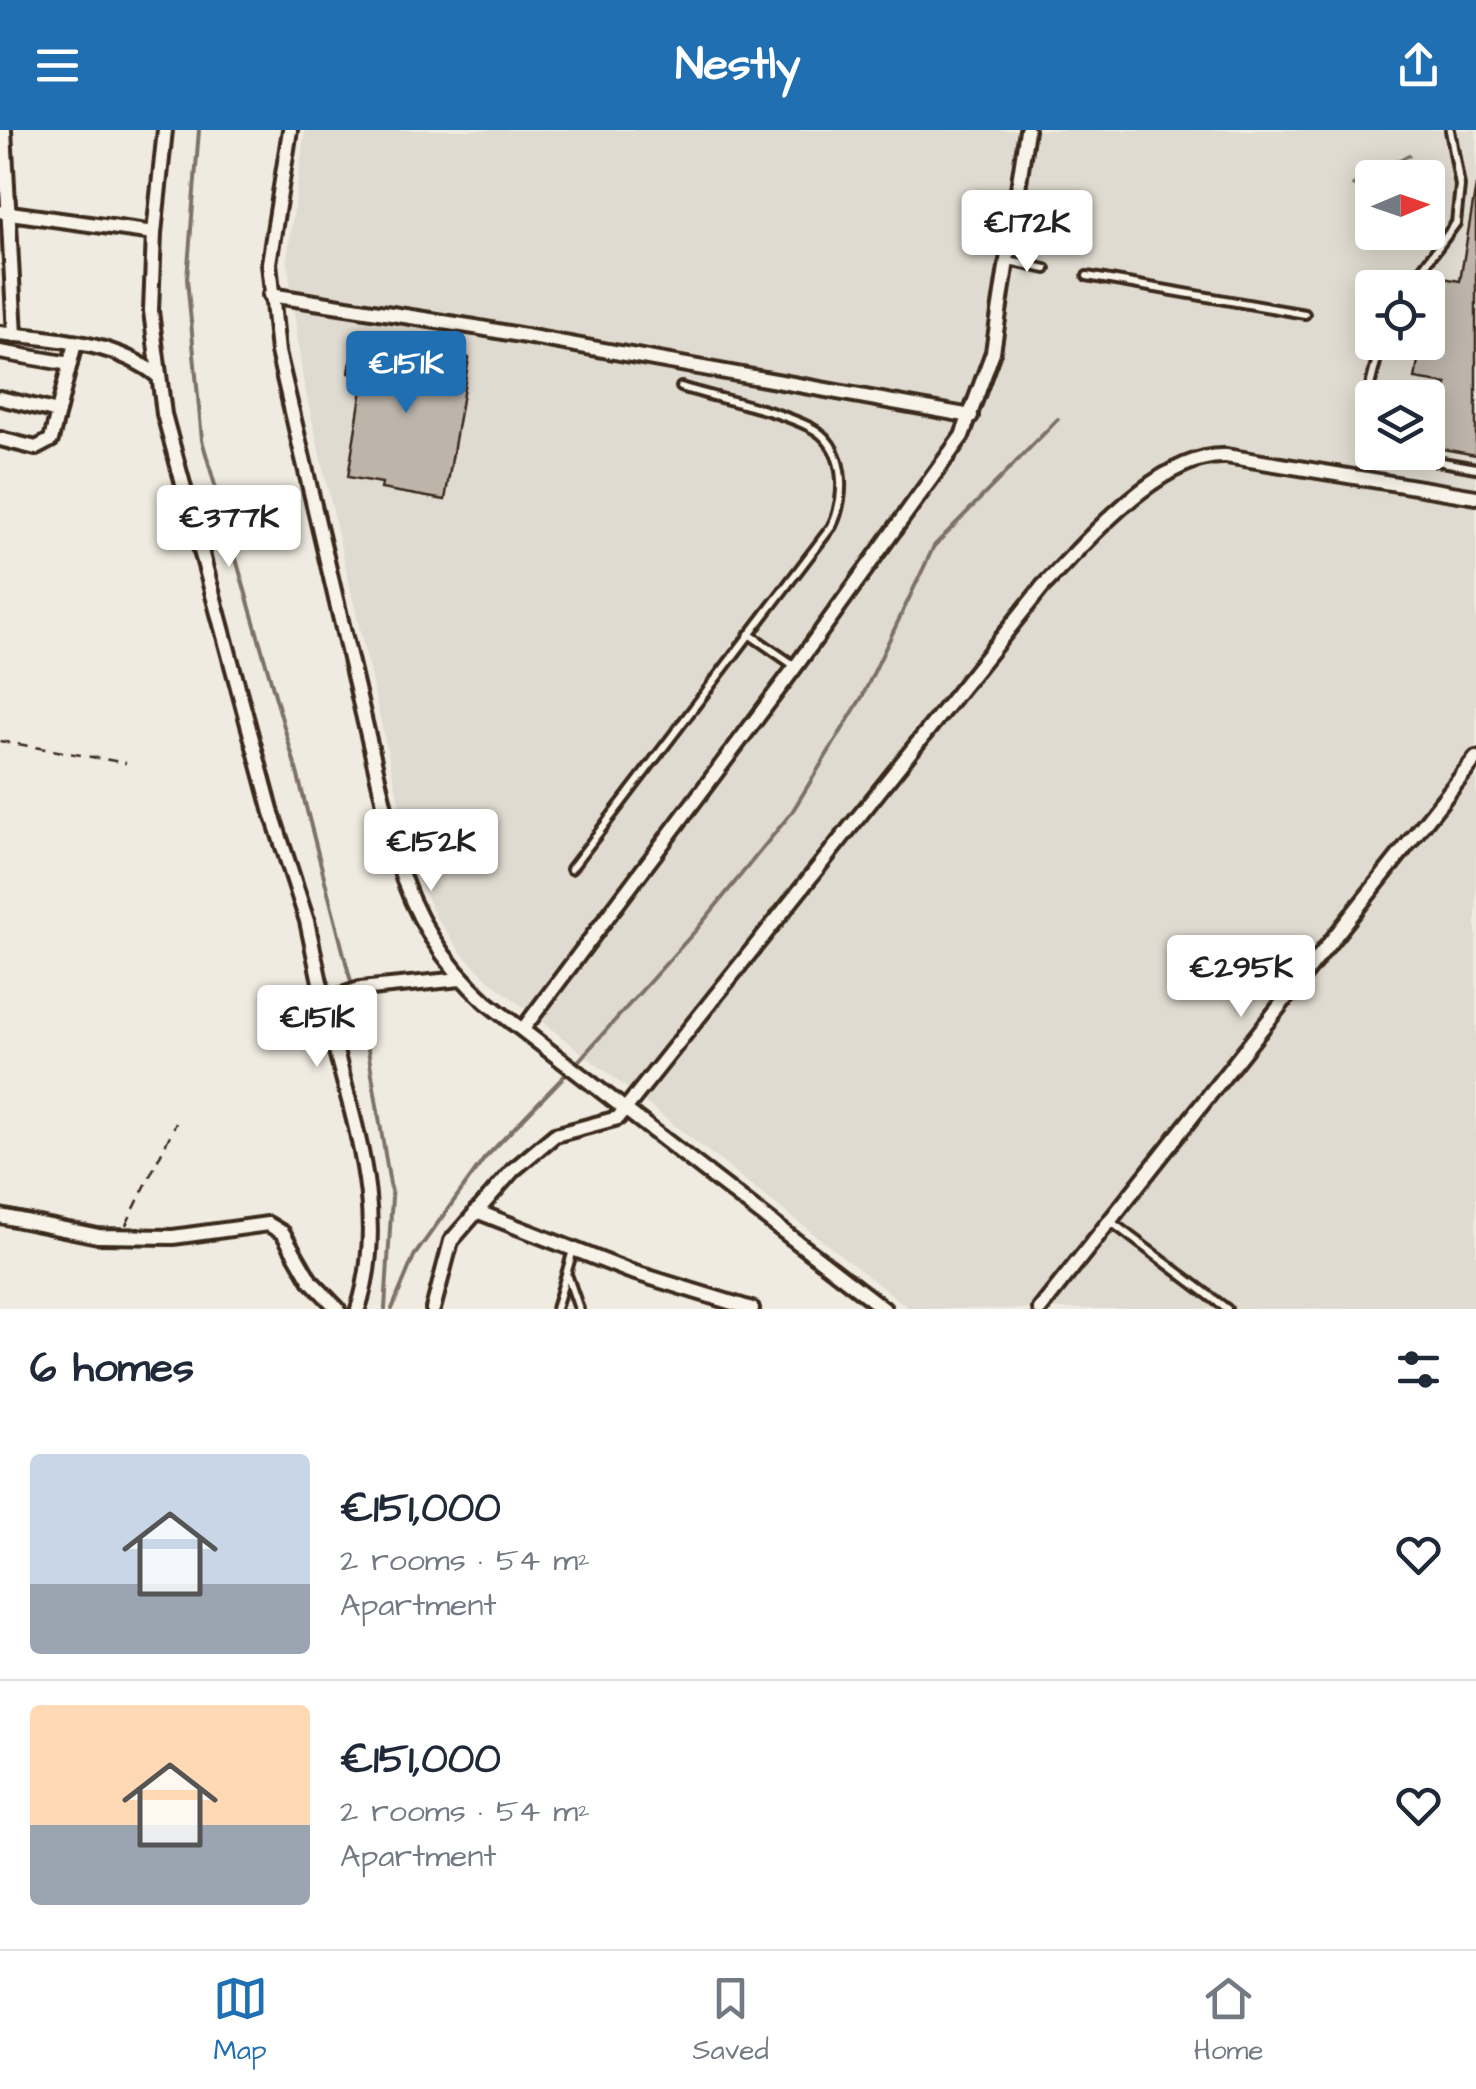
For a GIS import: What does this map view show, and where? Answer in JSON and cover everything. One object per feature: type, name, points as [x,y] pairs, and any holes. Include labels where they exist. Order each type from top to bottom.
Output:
[{"type":"street","points":[[4,130],[4,212],[15,335]]},
{"type":"street","points":[[165,130],[154,232],[151,310],[158,376],[178,471],[272,813],[306,921],[368,1178],[368,1241],[358,1309]]},
{"type":"street","points":[[290,130],[271,241],[270,296],[278,352],[402,876],[422,923],[461,979],[884,1309]]},
{"type":"street","points":[[524,1029],[941,469],[971,416],[990,363],[1027,130]]},
{"type":"street","points":[[4,212],[154,232]]},
{"type":"street","points":[[270,296],[475,327],[971,416]]},
{"type":"street","points":[[0,333],[132,358],[158,376]]},
{"type":"street","points":[[0,439],[44,447],[52,440],[74,344]]},
{"type":"street","points":[[0,352],[70,364]]},
{"type":"street","points":[[0,398],[58,412]]},
{"type":"street","points":[[433,1309],[447,1249],[476,1211],[544,1141],[612,1122],[1043,586],[1094,534],[1163,475],[1192,459],[1226,456],[1476,496]]},
{"type":"street","points":[[1046,1307],[1476,758]]},
{"type":"street","points":[[324,1001],[360,988],[461,979]]},
{"type":"street","points":[[476,1211],[656,1280],[752,1309]]},
{"type":"street","points":[[0,1216],[67,1233],[120,1236],[173,1237],[219,1234],[263,1224],[274,1226],[283,1233],[310,1280],[338,1309]]},
{"type":"lane","points":[[1421,270],[1456,223],[1460,186],[1450,130]]},
{"type":"lane","points":[[1008,260],[1046,270]]},
{"type":"lane","points":[[1086,276],[1306,314]]},
{"type":"lane","points":[[570,869],[832,526],[842,492],[840,470],[832,450],[812,428],[681,387]]},
{"type":"lane","points":[[1445,462],[1476,468]]},
{"type":"lane","points":[[749,634],[796,666]]},
{"type":"lane","points":[[1110,1221],[1226,1309]]},
{"type":"lane","points":[[556,1309],[573,1248]]},
{"type":"lane","points":[[567,1276],[579,1309]]},
{"type":"path","points":[[0,741],[126,763]]},
{"type":"path","points":[[120,1236],[176,1123]]},
{"type":"shaded area","points":[[305,130],[1476,130],[1476,1309],[910,1309],[491,982],[462,954],[435,916],[415,872],[303,380],[287,259]]},
{"type":"building","points":[[1476,185],[1476,455],[1445,449],[1445,380],[1415,379],[1418,360],[1445,360],[1445,278],[1460,281]]},
{"type":"building","points":[[355,335],[469,358],[445,500],[381,489],[382,483],[348,477],[364,376],[349,373]]},
{"type":"waterway","points":[[199,130],[187,279],[202,440],[297,772],[367,1044],[392,1197],[385,1309]]},
{"type":"waterway","points":[[1353,185],[1409,155]]},
{"type":"waterway","points":[[392,1309],[414,1256],[484,1159],[697,929],[792,812],[862,697],[934,546],[1058,419]]}]
